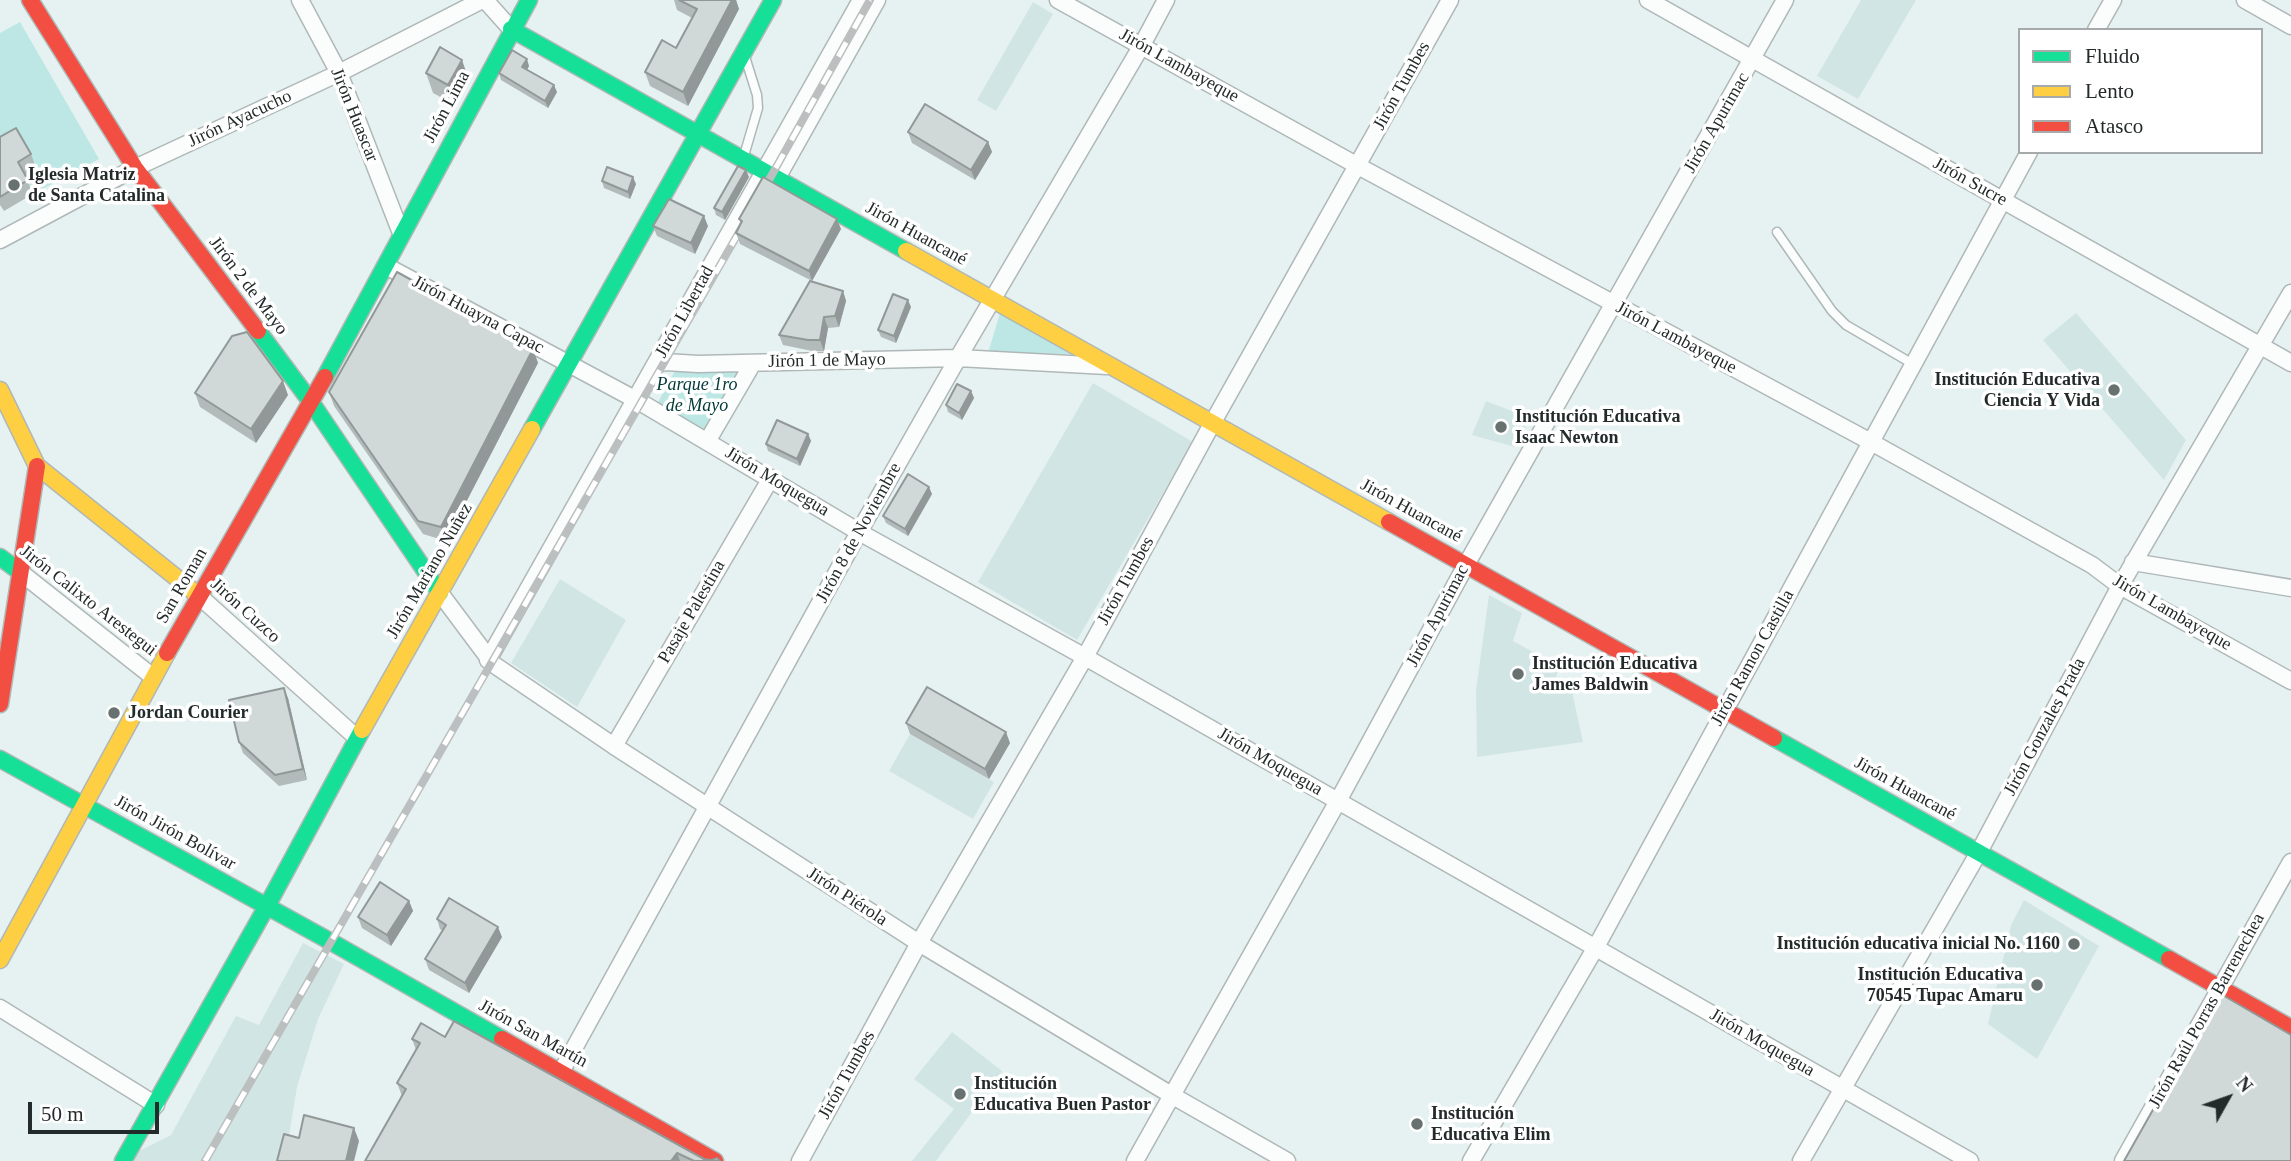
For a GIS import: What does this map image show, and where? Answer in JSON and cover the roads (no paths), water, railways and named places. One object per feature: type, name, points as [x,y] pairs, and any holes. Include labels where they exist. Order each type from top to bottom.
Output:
[{"type":"street","name":"Jirón 2 de Mayo","points":[[30,0],[135,168],[311,402],[440,593]]},
{"type":"street","name":"Jirón Huascar","points":[[300,0],[339,73],[401,233]]},
{"type":"street","name":"Jirón Ayacucho","points":[[0,240],[135,168],[339,73],[484,0]]},
{"type":"street","points":[[484,0],[511,29]]},
{"type":"street","name":"Jirón Lima","points":[[401,233],[529,0]]},
{"type":"street","name":"Jirón Mariano Nuñez","points":[[123,1161],[267,906],[357,738],[773,0]]},
{"type":"street","name":"Jirón Libertad","points":[[488,660],[634,399],[771,174],[861,0]]},
{"type":"street","points":[[771,174],[877,0]]},
{"type":"street","name":"Jirón Lambayeque","points":[[1058,0],[1358,166],[1871,442],[2092,565],[2120,586],[2291,681]]},
{"type":"street","name":"Jirón 8 de Noviembre","points":[[561,1072],[859,532],[1166,0]]},
{"type":"street","name":"Jirón Tumbes","points":[[800,1161],[919,943],[1085,657],[1213,422],[1450,0]]},
{"type":"street","name":"Jirón Sucre","points":[[1648,0],[2291,363]]},
{"type":"street","name":"Jirón Apurimac","points":[[1135,1161],[1338,801],[1466,565],[1785,0]]},
{"type":"street","points":[[2097,28],[2113,0]]},
{"type":"street","points":[[2245,0],[2291,26]]},
{"type":"street","name":"Jirón Huancané","points":[[511,29],[2291,1028]]},
{"type":"street","name":"Jirón Ramon Castilla","points":[[1471,1161],[1596,947],[2028,154]]},
{"type":"street","name":"San Roman","points":[[0,960],[198,595],[311,402],[386,266],[401,233]]},
{"type":"street","name":"Jirón Huayna Capac","points":[[386,266],[569,363]]},
{"type":"street","name":"Jirón Gonzales Prada","points":[[1801,1161],[1979,852],[2133,562],[2291,293]]},
{"type":"street","name":"Jirón 1 de Mayo","points":[[655,365],[665,362],[753,363],[958,358],[1113,366]]},
{"type":"street","name":"Jirón Moquegua","points":[[569,363],[708,440],[859,532],[1085,657],[1970,1161]]},
{"type":"street","points":[[708,440],[753,363]]},
{"type":"street","points":[[0,390],[37,466],[0,705]]},
{"type":"street","name":"Jirón Cuzco","points":[[37,466],[198,595],[357,738]]},
{"type":"street","name":"Pasaje Palestina","points":[[614,746],[771,478]]},
{"type":"street","name":"Jirón Calixto Arestegui","points":[[0,557],[153,677]]},
{"type":"street","points":[[2133,562],[2291,588]]},
{"type":"street","name":"Jirón Piérola","points":[[440,593],[488,660],[614,746],[919,943],[1173,1096],[1287,1161]]},
{"type":"street","name":"Jirón Jirón Bolívar","points":[[0,759],[331,941]]},
{"type":"street","name":"Jirón Raúl Porras Barrenechea","points":[[2123,1161],[2291,862]]},
{"type":"street","name":"Jirón San Martín","points":[[331,941],[715,1161]]},
{"type":"street","points":[[0,1007],[156,1105]]},
{"type":"lane","points":[[743,159],[758,108],[757,95],[744,52]]},
{"type":"lane","points":[[1777,232],[1832,311],[1846,325],[1913,364]]},
{"type":"railway","points":[[760,196],[870,0]]},
{"type":"railway","points":[[205,1161],[746,220]]},
{"type":"place","name":"Iglesia Matriz de Santa Catalina","points":[[14,185]]},
{"type":"place","name":"Institución Educativa Ciencia Y Vida","points":[[2114,390]]},
{"type":"place","name":"Institución Educativa Isaac Newton","points":[[1501,427]]},
{"type":"place","name":"Institución Educativa James Baldwin","points":[[1518,674]]},
{"type":"place","name":"Jordan Courier","points":[[114,713]]},
{"type":"place","name":"Institución educativa inicial No. 1160","points":[[2074,944]]},
{"type":"place","name":"Institución Educativa 70545 Tupac Amaru","points":[[2037,985]]},
{"type":"place","name":"Institución Educativa Buen Pastor","points":[[960,1094]]},
{"type":"place","name":"Institución Educativa Elim","points":[[1417,1124]]},
{"type":"park label","name":"Parque 1ro de Mayo","points":[[697,395]]}]
